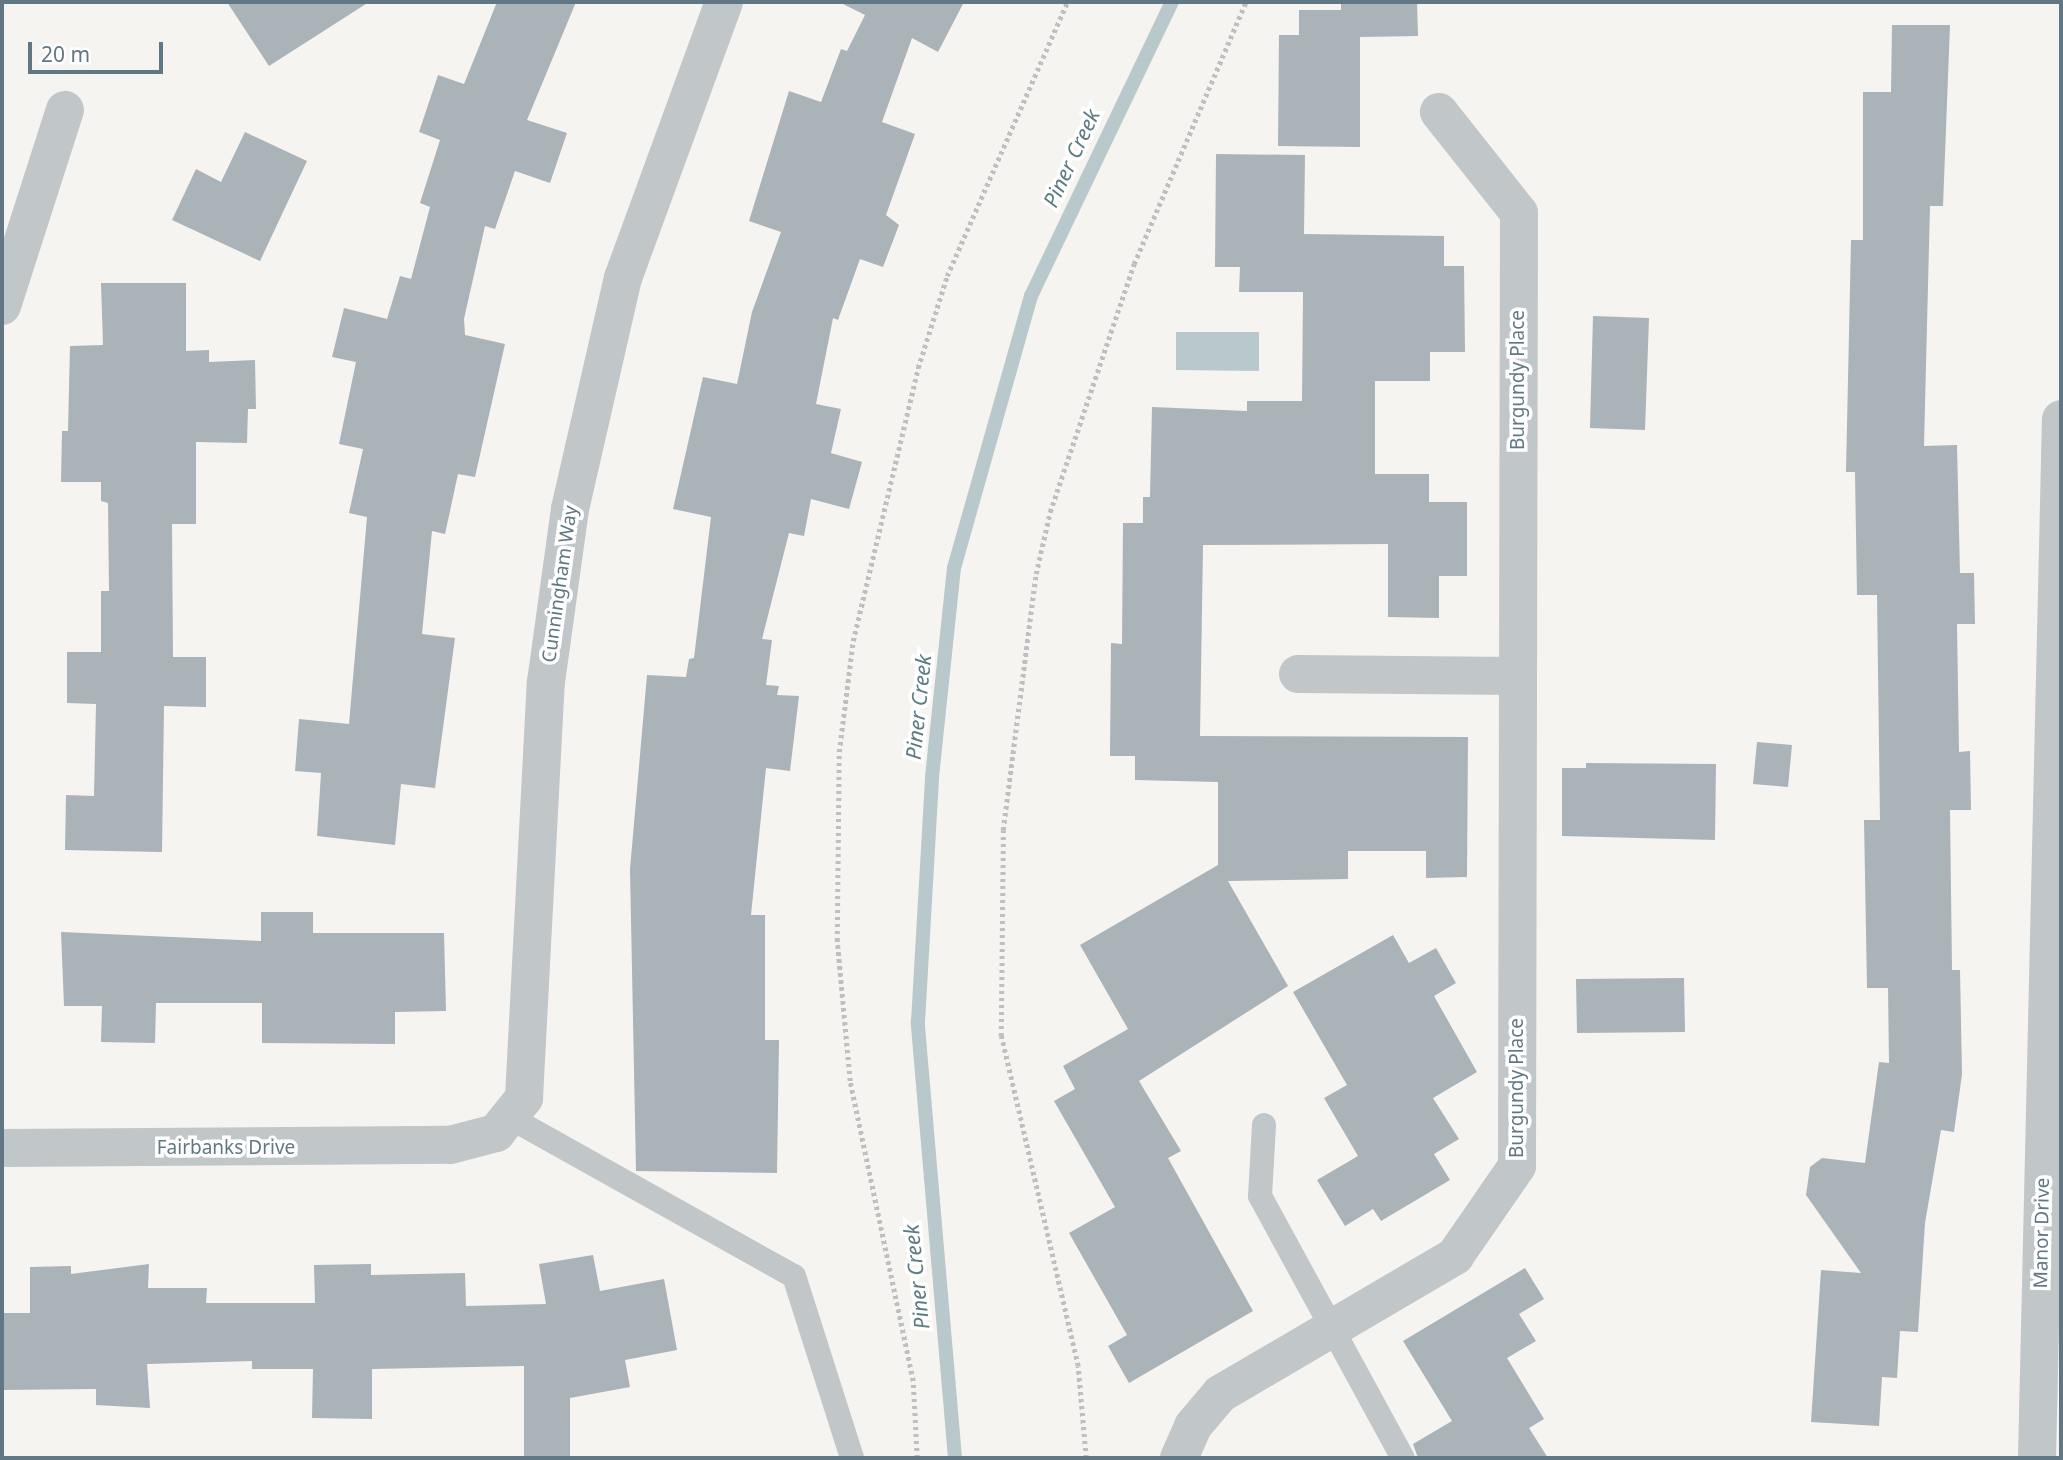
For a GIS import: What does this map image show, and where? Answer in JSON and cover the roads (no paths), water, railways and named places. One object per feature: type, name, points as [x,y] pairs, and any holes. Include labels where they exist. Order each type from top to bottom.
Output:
[{"type":"street","name":"Cunningham Way","points":[[450,1144],[496,1133],[524,1098],[530,1044],[546,682],[570,509],[623,278],[724,2]]},
{"type":"street","points":[[2,306],[65,110]]},
{"type":"street","name":"Burgundy Place","points":[[1179,1458],[1193,1426],[1220,1394],[1455,1256],[1517,1166],[1519,213],[1439,112]]},
{"type":"street","name":"Manor Drive","points":[[2037,1458],[2061,419]]},
{"type":"street","points":[[1298,674],[1517,676]]},
{"type":"street","name":"Fairbanks Drive","points":[[2,1148],[450,1144]]},
{"type":"lane","points":[[509,1117],[794,1276],[852,1458]]},
{"type":"lane","points":[[1264,1125],[1260,1196],[1402,1458]]},
{"type":"waterway","name":"Piner Creek","points":[[955,1458],[918,1022],[932,777],[954,568],[1031,296],[1172,2]]}]
